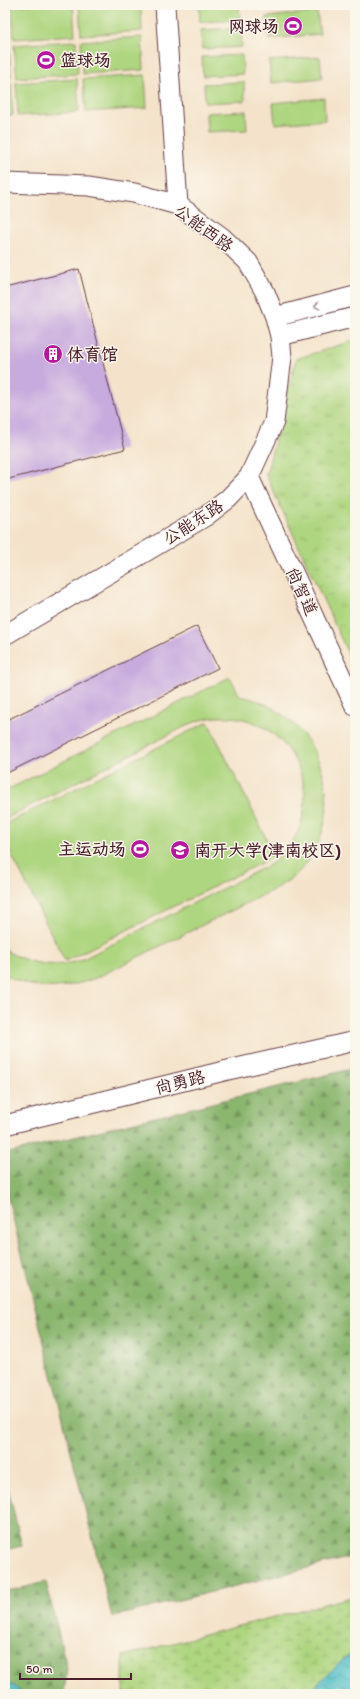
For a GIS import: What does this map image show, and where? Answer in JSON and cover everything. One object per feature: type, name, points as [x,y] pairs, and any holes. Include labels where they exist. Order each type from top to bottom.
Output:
[{"type":"street","points":[[165,5],[178,205]]},
{"type":"street","name":"公能西路","points":[[5,183],[89,186],[134,193],[178,205],[223,238],[248,262],[265,292],[275,316],[280,336]]},
{"type":"street","points":[[275,316],[355,296]]},
{"type":"street","points":[[280,336],[355,317]]},
{"type":"street","name":"公能东路","points":[[5,635],[206,516],[228,499],[249,477],[274,422],[282,357],[280,336]]},
{"type":"street","name":"尚智道","points":[[249,477],[355,706]]},
{"type":"street","name":"尚勇路","points":[[5,1125],[228,1070],[355,1041]]},
{"type":"green space","name":"篮球场","points":[[73,5],[75,35],[14,39],[12,6]]},
{"type":"green space","name":"篮球场","points":[[79,5],[141,5],[142,31],[81,35]]},
{"type":"green space","points":[[199,5],[239,5],[240,20],[200,22]]},
{"type":"green space","name":"网球场","points":[[317,12],[320,34],[269,39],[267,17]]},
{"type":"green space","points":[[241,28],[242,47],[202,49],[201,30]]},
{"type":"green space","name":"篮球场","points":[[142,37],[144,70],[83,74],[81,41]]},
{"type":"green space","name":"篮球场","points":[[76,41],[78,74],[17,78],[14,45]]},
{"type":"green space","name":"篮球场","points":[[5,45],[9,45],[11,77],[5,77]]},
{"type":"green space","points":[[242,55],[243,74],[203,76],[202,57]]},
{"type":"green space","name":"网球场","points":[[320,57],[322,78],[271,83],[269,61]]},
{"type":"green space","name":"篮球场","points":[[145,75],[147,108],[86,112],[83,79]]},
{"type":"green space","name":"篮球场","points":[[77,79],[79,112],[18,116],[16,83]]},
{"type":"green space","points":[[244,82],[245,101],[205,103],[204,84]]},
{"type":"green space","name":"篮球场","points":[[11,83],[13,115],[5,116],[5,84]]},
{"type":"green space","points":[[324,98],[325,120],[275,124],[273,103]]},
{"type":"green space","points":[[246,111],[247,130],[207,132],[206,113]]},
{"type":"green space","points":[[355,340],[355,669],[266,475],[296,359]]},
{"type":"green space","name":"主运动场","points":[[230,677],[240,696],[266,704],[292,722],[306,738],[317,756],[324,776],[327,797],[325,818],[320,838],[310,858],[293,877],[273,890],[96,978],[61,987],[39,987],[17,981],[5,975],[5,950],[23,959],[42,964],[71,963],[81,960],[271,864],[293,840],[304,813],[304,785],[294,759],[277,737],[253,722],[224,717],[192,723],[5,820],[5,791]]},
{"type":"green space","name":"主运动场","points":[[208,722],[275,856],[65,961],[5,842],[5,824]]},
{"type":"green space","points":[[355,1068],[355,1556],[112,1617],[5,1186],[5,1154]]},
{"type":"green space","points":[[5,1476],[22,1546],[5,1550]]},
{"type":"green space","points":[[46,1582],[67,1668],[64,1694],[5,1694],[5,1592]]},
{"type":"green space","points":[[355,1596],[355,1694],[123,1694],[123,1656]]},
{"type":"water","points":[[355,1649],[355,1694],[306,1694]]},
{"type":"water","points":[[5,1683],[15,1686],[23,1694],[5,1694]]},
{"type":"building","name":"体育馆","points":[[79,269],[125,449],[5,480],[5,288]]},
{"type":"building","points":[[197,626],[218,668],[5,774],[5,721]]},
{"type":"place","name":"网球场","points":[[293,26]]},
{"type":"place","name":"篮球场","points":[[46,60]]},
{"type":"place","name":"体育馆","points":[[53,354]]},
{"type":"place","name":"主运动场","points":[[140,849]]},
{"type":"place","name":"南开大学(津南校区)","points":[[180,850]]}]
